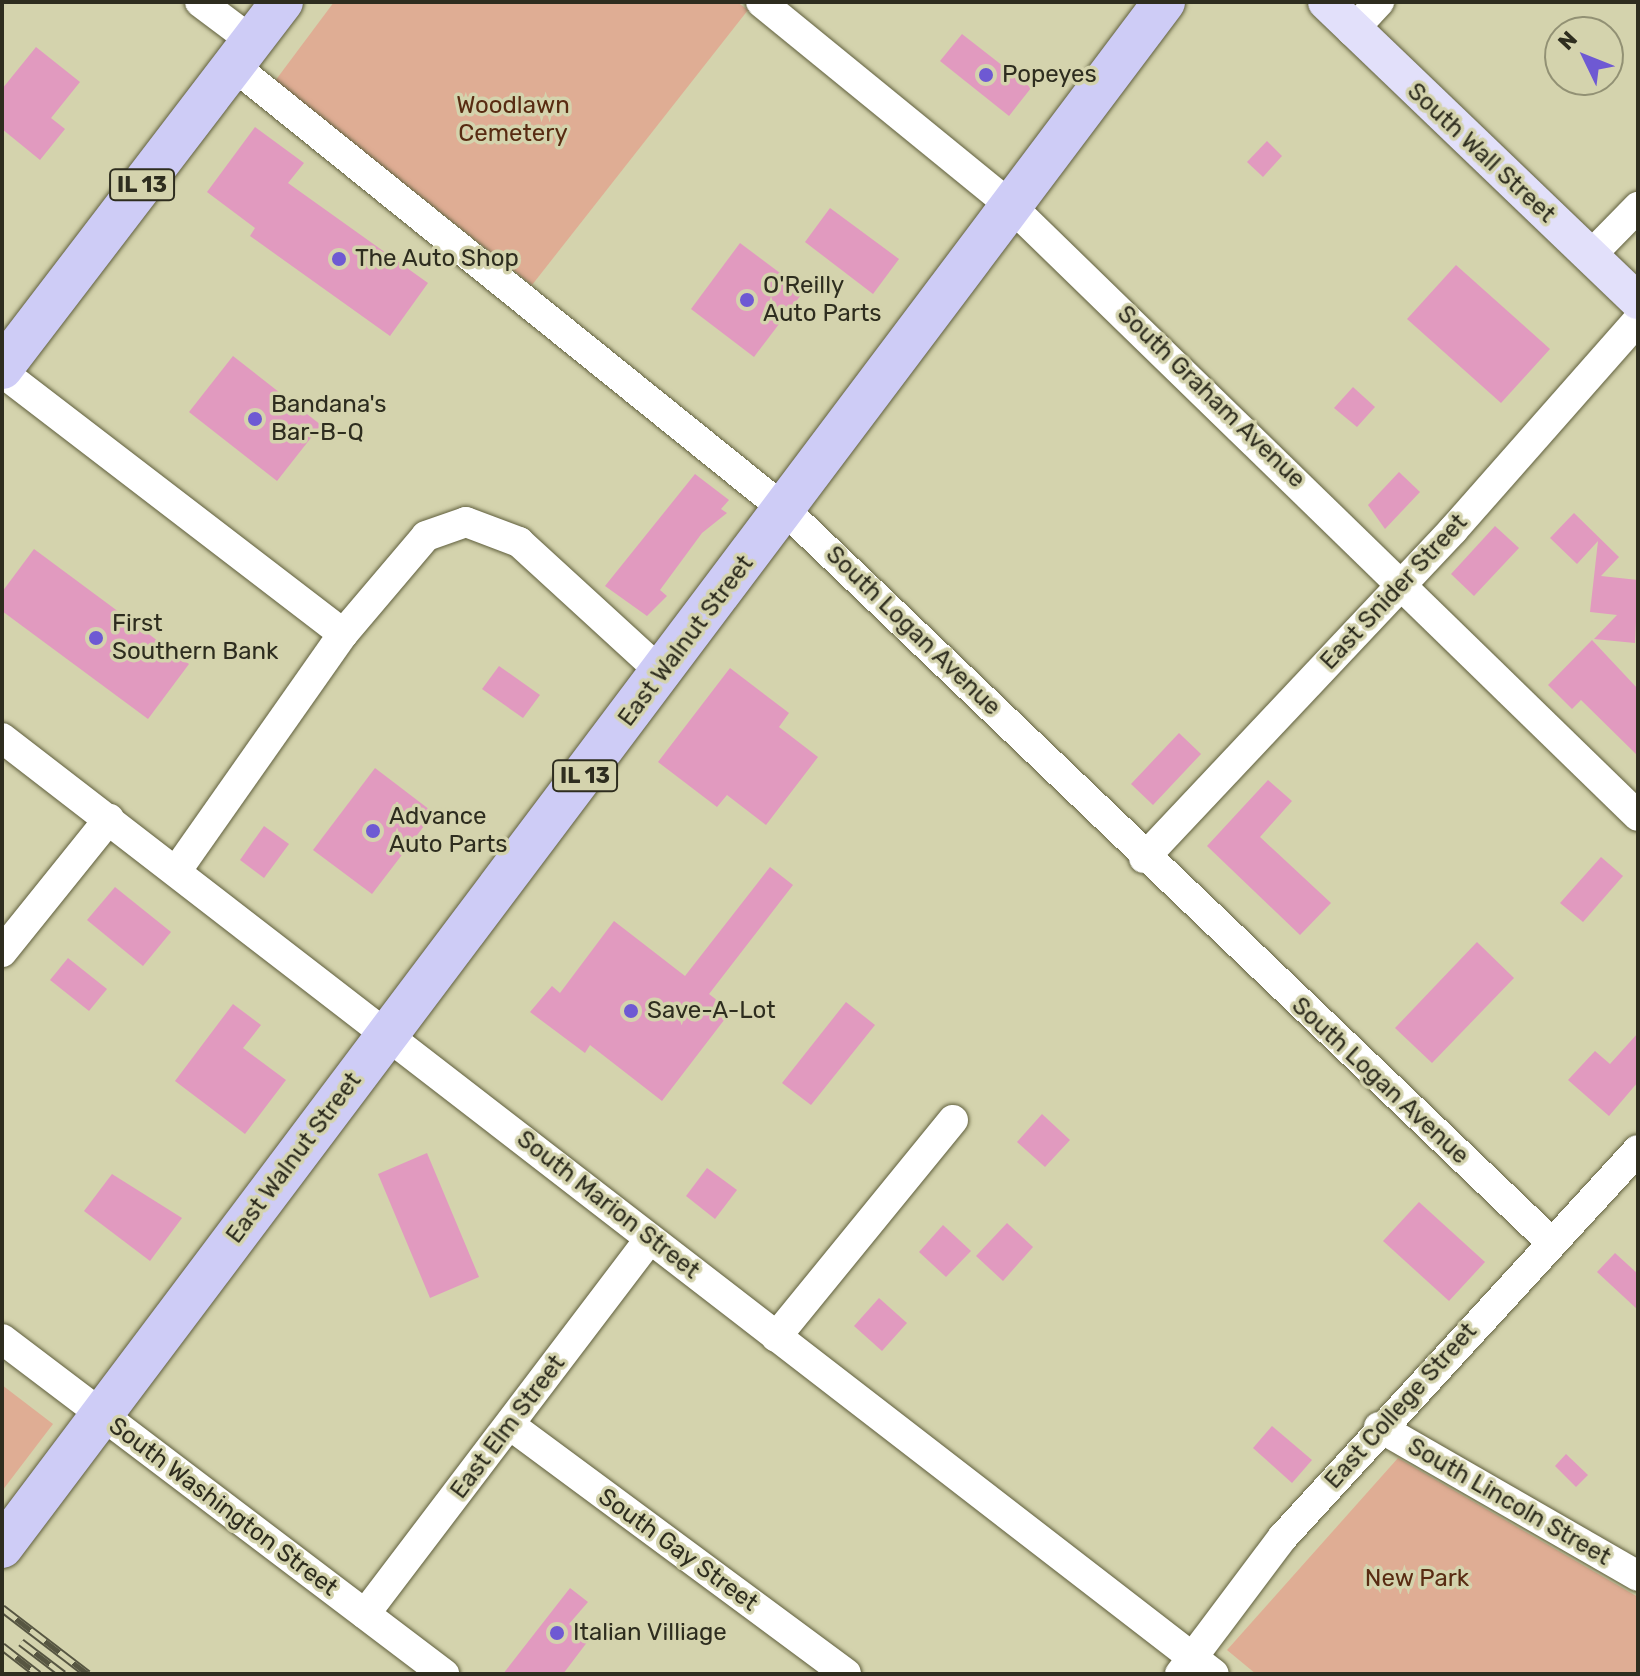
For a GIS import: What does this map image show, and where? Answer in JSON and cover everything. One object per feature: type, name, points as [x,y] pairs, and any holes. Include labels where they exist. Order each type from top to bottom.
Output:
[{"type":"highway","name":"IL 13","points":[[2,370],[282,2]]},
{"type":"highway","name":"East Walnut Street","points":[[2,1547],[785,510],[1164,2]]},
{"type":"main road","name":"South Wall Street","points":[[1326,2],[1352,31],[1638,301]]},
{"type":"street","name":"South Logan Avenue","points":[[200,2],[243,53],[785,510],[1144,858],[1552,1243]]},
{"type":"street","name":"South Graham Avenue","points":[[761,2],[1012,207],[1638,816]]},
{"type":"street","points":[[1352,31],[1379,2]]},
{"type":"street","points":[[1590,256],[1638,207]]},
{"type":"street","name":"East Snider Street","points":[[1144,858],[1402,584],[1638,320]]},
{"type":"street","points":[[2,370],[343,634]]},
{"type":"street","points":[[177,870],[343,634],[426,536],[466,522],[519,542],[662,673]]},
{"type":"street","name":"South Marion Street","points":[[2,738],[390,1033],[1196,1668]]},
{"type":"street","points":[[2,952],[109,819]]},
{"type":"street","points":[[776,1337],[953,1120]]},
{"type":"street","name":"East College Street","points":[[1196,1668],[1283,1537],[1379,1427],[1638,1150]]},
{"type":"street","name":"East Elm Street","points":[[365,1614],[650,1239]]},
{"type":"street","name":"South Washington Street","points":[[2,1339],[444,1674]]},
{"type":"street","name":"South Gay Street","points":[[510,1425],[846,1674]]},
{"type":"street","name":"South Lincoln Street","points":[[1379,1427],[1638,1576]]},
{"type":"green space","name":"Woodlawn Cemetery","points":[[334,2],[737,2],[748,10],[532,285],[275,81]]},
{"type":"green space","points":[[2,1385],[53,1424],[2,1491]]},
{"type":"green space","name":"New Park","points":[[1398,1458],[1638,1597],[1638,1674],[1256,1674],[1227,1650]]},
{"type":"building","name":"Popeyes","points":[[962,34],[1031,88],[1009,116],[940,61]]},
{"type":"building","points":[[36,47],[80,82],[51,118],[65,129],[40,160],[2,129],[2,89]]},
{"type":"building","name":"The Auto Shop","points":[[255,127],[304,163],[288,183],[428,283],[390,336],[250,236],[255,228],[207,192]]},
{"type":"building","points":[[1267,141],[1282,156],[1263,177],[1247,162]]},
{"type":"building","points":[[830,208],[899,259],[873,294],[805,242]]},
{"type":"building","name":"O'Reilly Auto Parts","points":[[740,243],[804,291],[754,357],[691,309]]},
{"type":"building","points":[[1456,265],[1550,349],[1501,403],[1407,319]]},
{"type":"building","name":"Bandana's Bar-B-Q","points":[[233,356],[321,425],[277,481],[189,412]]},
{"type":"building","points":[[1353,387],[1375,407],[1357,427],[1334,408]]},
{"type":"building","points":[[1399,472],[1420,492],[1385,529],[1368,505]]},
{"type":"building","points":[[695,474],[729,500],[721,509],[727,513],[702,533],[660,590],[667,596],[647,616],[605,586]]},
{"type":"building","points":[[1574,513],[1619,557],[1601,576],[1638,580],[1635,643],[1594,639],[1617,615],[1590,612],[1598,541],[1577,564],[1550,538]]},
{"type":"building","points":[[1495,526],[1519,548],[1474,596],[1451,574]]},
{"type":"building","name":"First Southern Bank","points":[[34,549],[189,664],[148,719],[2,611],[2,592]]},
{"type":"building","points":[[1592,640],[1638,689],[1638,756],[1581,700],[1572,709],[1548,685]]},
{"type":"building","points":[[499,666],[540,695],[523,718],[482,689]]},
{"type":"building","points":[[730,668],[789,713],[779,727],[818,757],[766,825],[727,795],[717,807],[658,762]]},
{"type":"building","points":[[1179,733],[1201,754],[1153,805],[1131,784]]},
{"type":"building","name":"Advance Auto Parts","points":[[375,768],[434,813],[372,894],[313,850]]},
{"type":"building","points":[[1268,780],[1292,801],[1260,837],[1331,903],[1300,935],[1207,846]]},
{"type":"building","points":[[264,826],[289,844],[264,878],[240,860]]},
{"type":"building","points":[[1601,857],[1623,876],[1583,922],[1560,903]]},
{"type":"building","name":"Save-A-Lot","points":[[770,867],[793,885],[709,994],[731,1011],[662,1101],[590,1045],[585,1053],[530,1012],[552,986],[560,993],[614,921],[685,976]]},
{"type":"building","points":[[115,887],[171,932],[143,966],[87,920]]},
{"type":"building","points":[[1477,942],[1514,978],[1432,1063],[1395,1028]]},
{"type":"building","points":[[68,958],[107,989],[89,1011],[50,980]]},
{"type":"building","points":[[846,1002],[875,1025],[811,1105],[782,1083]]},
{"type":"building","points":[[233,1004],[261,1025],[243,1048],[286,1080],[245,1134],[175,1081]]},
{"type":"building","points":[[1638,1033],[1638,1082],[1609,1116],[1568,1080],[1595,1051],[1610,1064]]},
{"type":"building","points":[[1042,1114],[1070,1140],[1045,1167],[1017,1142]]},
{"type":"building","points":[[427,1153],[479,1277],[430,1298],[378,1174]]},
{"type":"building","points":[[707,1168],[737,1190],[715,1219],[686,1196]]},
{"type":"building","points":[[112,1174],[182,1218],[150,1261],[84,1211]]},
{"type":"building","points":[[1419,1202],[1485,1262],[1449,1301],[1383,1241]]},
{"type":"building","points":[[1007,1223],[1033,1247],[1003,1281],[976,1256]]},
{"type":"building","points":[[943,1225],[971,1251],[946,1277],[919,1252]]},
{"type":"building","points":[[1615,1253],[1638,1274],[1638,1310],[1597,1272]]},
{"type":"building","points":[[879,1298],[907,1323],[882,1351],[854,1326]]},
{"type":"building","points":[[1272,1426],[1312,1460],[1292,1483],[1253,1448]]},
{"type":"building","points":[[1566,1454],[1588,1475],[1576,1487],[1555,1466]]},
{"type":"building","name":"Italian Villiage","points":[[570,1588],[588,1602],[569,1624],[588,1641],[563,1674],[503,1674]]},
{"type":"railway","points":[[2,1608],[88,1674]]},
{"type":"railway","points":[[21,1642],[63,1674]]},
{"type":"railway","points":[[2,1646],[38,1674]]},
{"type":"place","name":"Popeyes","points":[[986,75]]},
{"type":"place","name":"The Auto Shop","points":[[339,259]]},
{"type":"place","name":"O'Reilly Auto Parts","points":[[747,300]]},
{"type":"place","name":"Bandana's Bar-B-Q","points":[[255,419]]},
{"type":"place","name":"First Southern Bank","points":[[96,638]]},
{"type":"place","name":"Advance Auto Parts","points":[[373,831]]},
{"type":"place","name":"Save-A-Lot","points":[[631,1011]]},
{"type":"place","name":"Italian Villiage","points":[[557,1633]]}]
